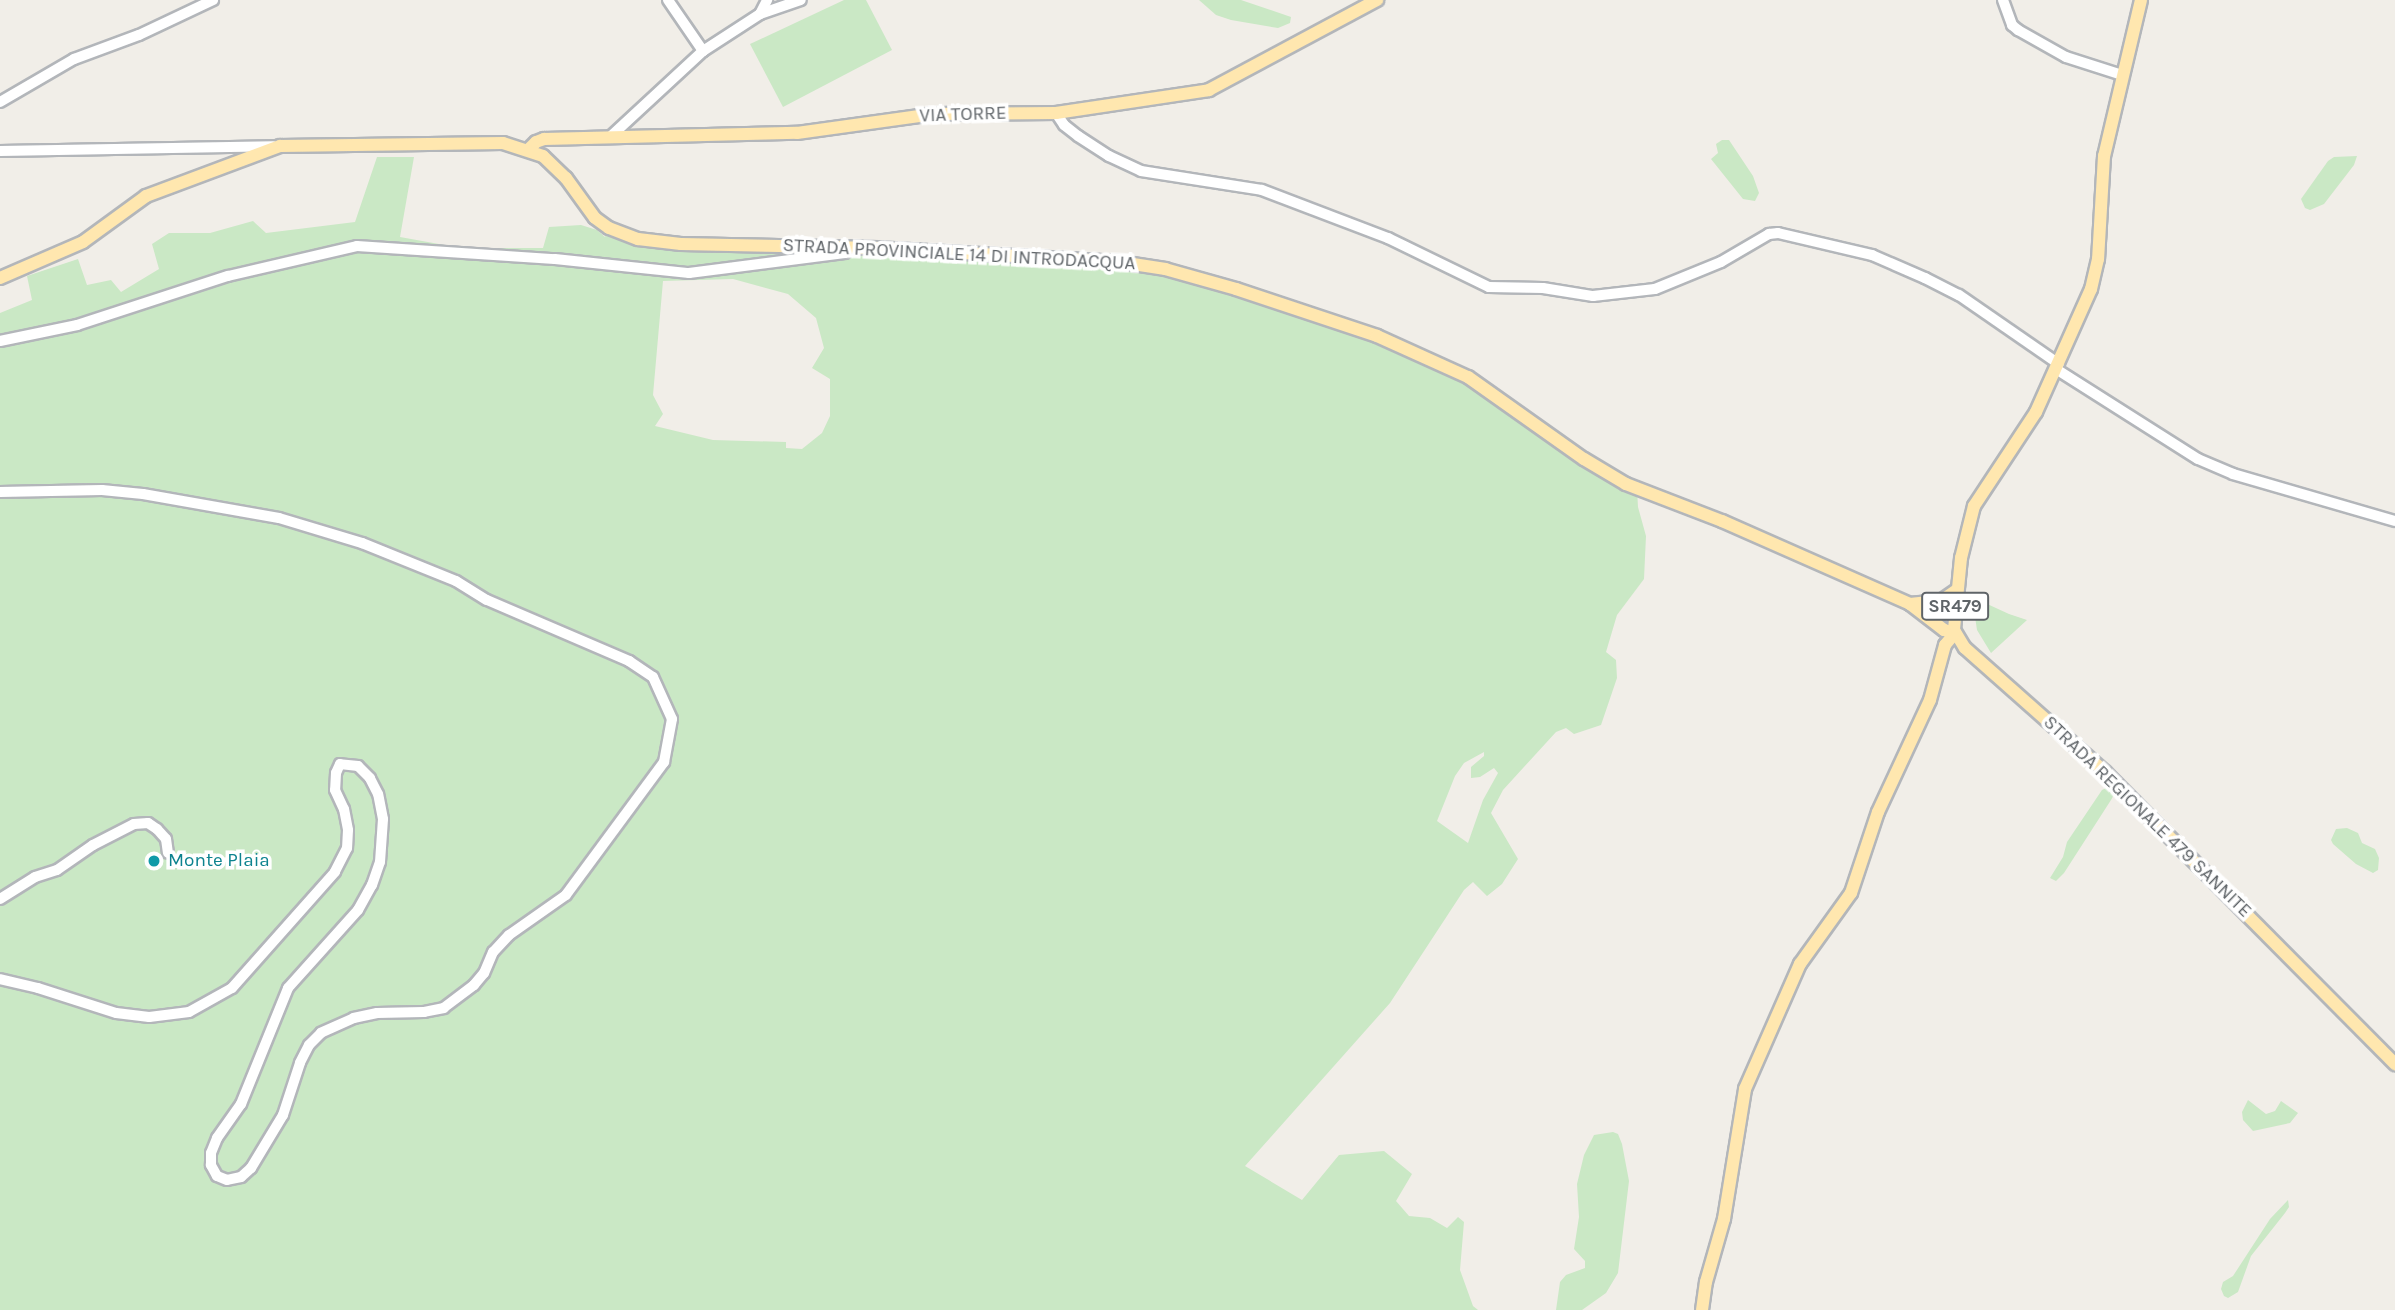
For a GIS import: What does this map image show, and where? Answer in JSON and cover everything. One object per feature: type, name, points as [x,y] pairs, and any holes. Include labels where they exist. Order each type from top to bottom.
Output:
[{"type":"main road","name":"VIA TORRE","points":[[529,149],[540,140],[797,133],[933,114],[1056,113],[1209,90],[1377,0]]},
{"type":"main road","name":"SR479","points":[[1955,633],[1963,548],[1974,506],[2036,412],[2095,275],[2104,156],[2141,0]]},
{"type":"main road","name":"STRADA PROVINCIALE 14 DI INTRODACQUA","points":[[0,278],[83,242],[146,196],[281,145],[490,142],[529,149],[551,162],[595,218],[609,228],[638,239],[681,244],[846,247],[1145,265],[1312,313],[1377,336],[1468,377],[1584,459],[1626,484],[1709,516],[1910,604],[1944,630],[1955,633]]},
{"type":"main road","points":[[1910,604],[1941,601],[1957,590]]},
{"type":"main road","points":[[1702,1310],[1706,1282],[1724,1219],[1745,1089],[1800,964],[1851,893],[1878,812],[1930,700],[1945,645],[1955,633]]},
{"type":"main road","name":"STRADA REGIONALE 479 SANNITE","points":[[1955,633],[1965,648],[2105,772],[2395,1064]]},
{"type":"street","points":[[0,102],[74,60],[139,35],[213,0]]},
{"type":"street","points":[[668,0],[703,51]]},
{"type":"street","points":[[761,14],[767,0]]},
{"type":"street","points":[[610,137],[703,51],[761,14],[801,0]]},
{"type":"street","points":[[2003,0],[2012,25],[2018,30],[2066,57],[2122,75]]},
{"type":"street","points":[[1056,113],[1064,125],[1078,136],[1109,156],[1140,171],[1262,190],[1388,238],[1489,287],[1525,286],[1593,296],[1656,289],[1721,262],[1769,234],[1778,233],[1872,255],[1959,295],[2057,367],[2198,459],[2233,474],[2395,521]]},
{"type":"street","points":[[0,151],[281,145]]},
{"type":"street","points":[[0,341],[76,325],[228,276],[357,246],[555,259],[690,272],[845,253],[846,247]]},
{"type":"street","points":[[0,492],[102,490],[143,494],[279,519],[362,543],[456,581],[487,600],[629,661],[653,677],[672,719],[664,762],[566,895],[509,935],[493,951],[484,972],[474,985],[444,1008],[424,1013],[377,1013],[354,1018],[321,1032],[309,1045],[300,1063],[283,1115],[251,1168],[241,1177],[227,1180],[217,1176],[211,1165],[211,1153],[217,1138],[241,1104],[288,988],[358,910],[372,886],[380,862],[383,819],[378,794],[358,766],[340,764],[336,773],[335,790],[344,809],[348,830],[346,848],[335,872],[232,988],[189,1013],[149,1017],[116,1013],[0,979]]},
{"type":"street","points":[[0,900],[35,877],[57,870],[93,845],[134,824],[148,823],[157,829],[166,839],[168,853]]},
{"type":"green space","points":[[844,0],[866,0],[892,50],[783,107],[750,44]]},
{"type":"green space","points":[[1199,0],[1241,0],[1291,17],[1290,23],[1278,28],[1231,20],[1216,15]]},
{"type":"green space","points":[[1729,140],[1753,176],[1759,193],[1755,201],[1743,199],[1711,159],[1718,153],[1716,144]]},
{"type":"green space","points":[[2357,156],[2354,165],[2324,204],[2310,210],[2305,208],[2301,199],[2328,161],[2334,157]]},
{"type":"green space","points":[[377,157],[414,157],[400,237],[461,248],[543,248],[549,227],[581,225],[597,230],[605,237],[609,228],[638,239],[1120,262],[1236,289],[1468,377],[1637,489],[1638,507],[1646,536],[1644,579],[1617,615],[1606,652],[1616,660],[1617,678],[1601,725],[1574,734],[1566,728],[1556,732],[1503,790],[1491,813],[1518,859],[1502,884],[1487,896],[1473,882],[1464,890],[1390,1003],[1245,1166],[1302,1200],[1339,1155],[1384,1151],[1412,1174],[1396,1201],[1409,1216],[1430,1218],[1447,1228],[1458,1217],[1464,1222],[1460,1270],[1473,1306],[1478,1310],[0,1310],[0,313],[32,300],[27,276],[78,259],[87,285],[111,280],[121,292],[159,269],[152,244],[169,233],[210,233],[253,221],[266,233],[355,222]],"holes":[[[733,279],[788,294],[816,318],[824,348],[812,368],[830,379],[830,416],[822,433],[802,449],[786,448],[786,442],[713,440],[655,426],[663,414],[653,395],[663,281]],[[1484,752],[1484,756],[1471,767],[1471,778],[1480,777],[1494,768],[1498,773],[1483,800],[1468,843],[1437,821],[1455,776],[1464,763]]]},
{"type":"green space","points":[[1972,597],[2027,620],[1991,653],[1977,630]]},
{"type":"green space","points":[[2108,787],[2116,791],[2111,800],[2064,873],[2056,881],[2050,878],[2063,857],[2067,842],[2102,790]]},
{"type":"green space","points":[[2347,828],[2358,833],[2362,843],[2375,849],[2379,858],[2378,870],[2373,873],[2356,864],[2333,844],[2331,840],[2336,829]]},
{"type":"green space","points":[[2248,1100],[2266,1114],[2275,1111],[2281,1101],[2298,1113],[2290,1123],[2253,1131],[2243,1120],[2242,1112]]},
{"type":"green space","points":[[1613,1132],[1618,1134],[1622,1144],[1629,1181],[1618,1273],[1606,1293],[1582,1310],[1556,1310],[1560,1282],[1566,1275],[1585,1268],[1585,1261],[1574,1249],[1579,1217],[1577,1184],[1584,1155],[1594,1135]]},
{"type":"green space","points":[[2288,1200],[2289,1207],[2251,1256],[2238,1292],[2228,1298],[2224,1296],[2221,1289],[2223,1282],[2233,1276],[2270,1219]]},
{"type":"place","name":"Monte Plaia","points":[[154,861]]}]
